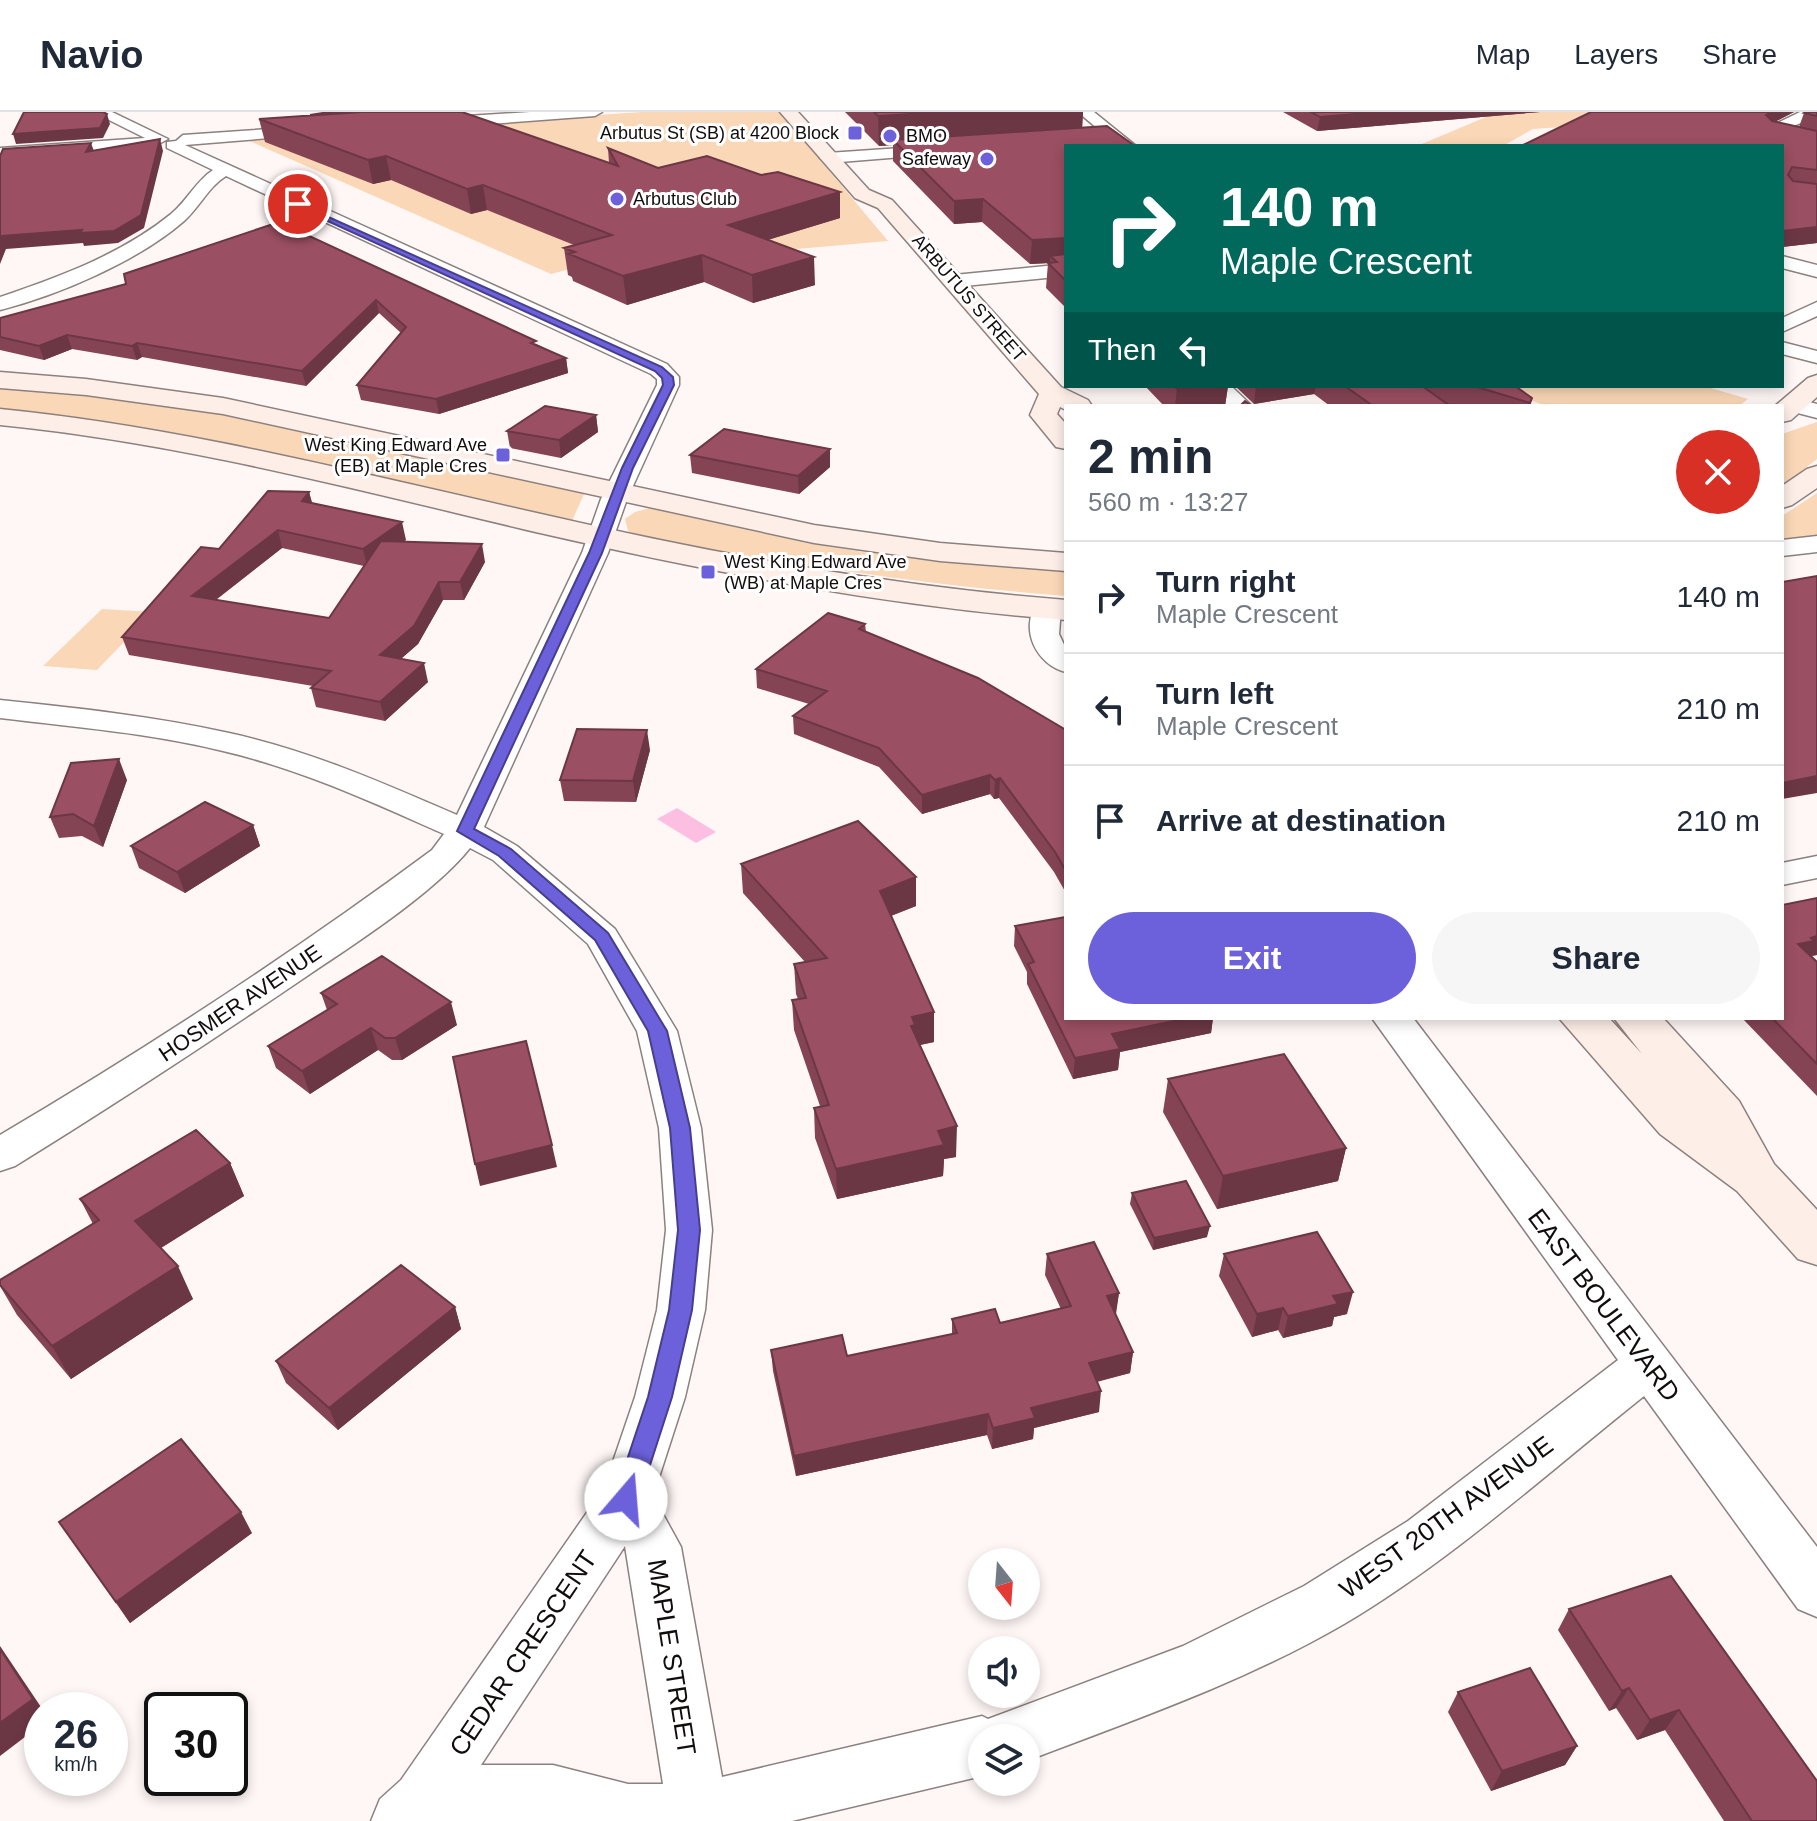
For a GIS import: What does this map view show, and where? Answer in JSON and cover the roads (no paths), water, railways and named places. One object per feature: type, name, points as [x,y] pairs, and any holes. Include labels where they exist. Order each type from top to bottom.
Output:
[{"type":"main road","name":"ARBUTUS STREET","points":[[789,112],[862,194],[885,204],[1052,393],[1075,404]]},
{"type":"main road","points":[[842,140],[890,190],[885,204]]},
{"type":"main road","points":[[0,380],[102,389],[223,406],[814,534],[887,546],[1004,559],[1064,562]]},
{"type":"main road","points":[[1798,410],[1817,383]]},
{"type":"main road","points":[[1052,393],[1043,415],[1064,439]]},
{"type":"main road","points":[[0,417],[164,437],[602,537],[830,583],[928,598],[1056,609]]},
{"type":"main road","points":[[1784,498],[1817,475]]},
{"type":"main road","points":[[1584,1020],[1677,1121],[1755,1177],[1817,1244]]},
{"type":"main road","points":[[1639,1020],[1722,1113],[1755,1177]]},
{"type":"street","points":[[100,112],[226,170]]},
{"type":"street","points":[[414,124],[595,112]]},
{"type":"street","points":[[1085,112],[1122,142]]},
{"type":"street","points":[[1755,138],[1813,112]]},
{"type":"street","points":[[1773,129],[1817,138]]},
{"type":"street","points":[[0,153],[336,130]]},
{"type":"street","points":[[1091,139],[1122,142]]},
{"type":"street","points":[[828,158],[955,150]]},
{"type":"street","points":[[0,304],[64,282],[117,257],[190,207],[213,176],[226,170]]},
{"type":"street","name":"HOSMER AVENUE","points":[[0,1155],[118,1084],[343,934],[444,857],[465,831],[602,537],[619,490],[668,385],[668,377],[659,369],[226,170]]},
{"type":"street","points":[[1784,263],[1817,271]]},
{"type":"street","points":[[954,281],[1064,270]]},
{"type":"street","points":[[1784,325],[1817,308]]},
{"type":"street","points":[[1784,349],[1817,357]]},
{"type":"street","points":[[1220,388],[1239,404]]},
{"type":"street","points":[[1784,548],[1817,544]]},
{"type":"street","points":[[1056,609],[1045,647],[1051,655],[1064,662]]},
{"type":"street","name":"CEDAR CRESCENT","points":[[0,709],[123,723],[228,742],[337,775],[465,831],[505,853],[602,937],[657,1031],[680,1128],[689,1230],[681,1310],[660,1397],[626,1499],[412,1811]]},
{"type":"street","points":[[1784,874],[1817,867]]},
{"type":"street","name":"EAST BOULEVARD","points":[[1393,1020],[1817,1591]]},
{"type":"street","name":"WEST 20TH AVENUE","points":[[1040,1727],[1196,1669],[1324,1605],[1427,1538],[1648,1364]]},
{"type":"street","name":"MAPLE STREET","points":[[626,1499],[654,1547],[698,1817]]},
{"type":"street","points":[[698,1817],[968,1750]]},
{"type":"street","name":"CEDAR CRESCENT","points":[[412,1811],[488,1795],[553,1795],[628,1815],[698,1817]]},
{"type":"place","name":"Arbutus St (SB) at 4200 Block","points":[[855,133]]},
{"type":"place","name":"BMO","points":[[890,136]]},
{"type":"place","name":"Safeway","points":[[987,159]]},
{"type":"place","name":"Arbutus Club","points":[[617,199]]},
{"type":"place","name":"West King Edward Ave (EB) at Maple Cres","points":[[503,455]]},
{"type":"place","name":"West King Edward Ave (WB) at Maple Cres","points":[[708,572]]}]
